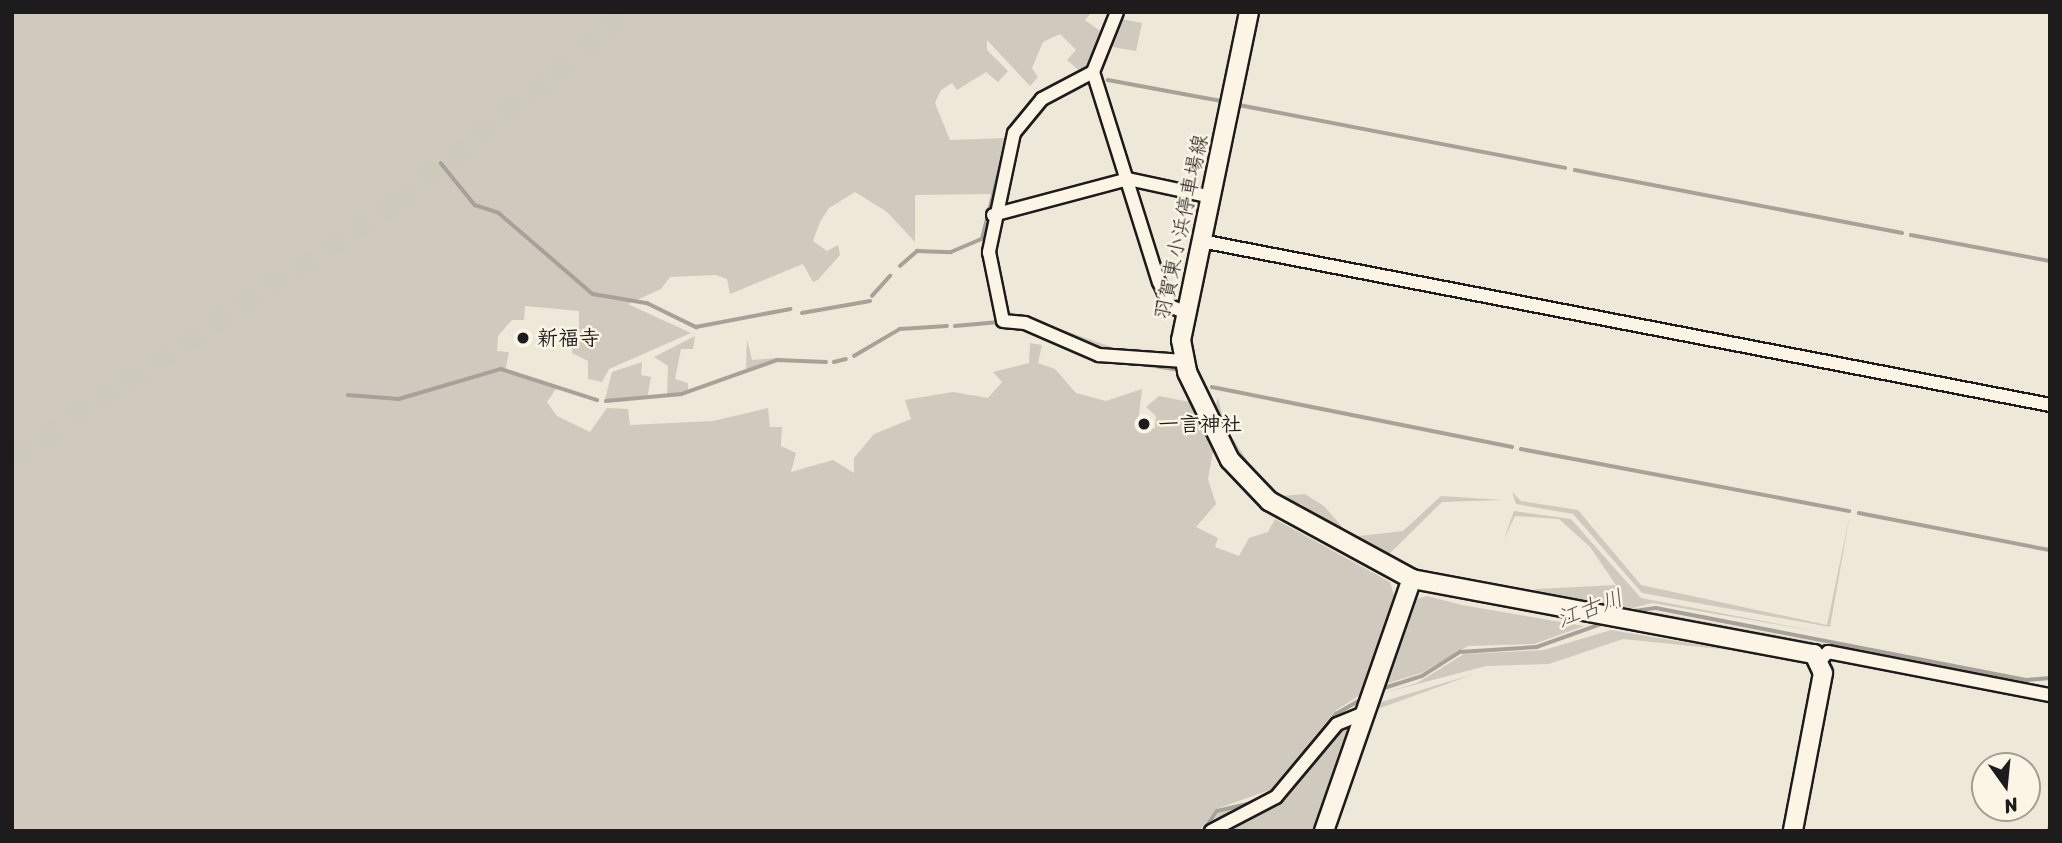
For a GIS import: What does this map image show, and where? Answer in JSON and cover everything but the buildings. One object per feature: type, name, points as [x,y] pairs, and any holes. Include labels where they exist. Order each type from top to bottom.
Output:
[{"type":"main road","name":"羽賀東小浜停車場線","points":[[1249,12],[1184,312],[1184,361],[1222,446],[1253,488],[1412,579],[1603,618],[1802,650],[1820,661]]},
{"type":"main road","points":[[1324,831],[1412,579]]},
{"type":"main road","points":[[1793,831],[1820,661]]},
{"type":"street","points":[[1117,12],[1094,72],[1159,282],[1170,306],[1184,312]]},
{"type":"street","points":[[1094,72],[1050,94],[1018,125],[993,215],[989,252],[1003,321],[1025,323],[1099,355],[1184,361]]},
{"type":"street","points":[[993,215],[1128,179],[1211,197]]},
{"type":"street","points":[[1201,241],[2050,405]]},
{"type":"street","points":[[1820,661],[1828,652],[2050,695]]},
{"type":"street","points":[[1211,831],[1276,797],[1337,724],[1369,698]]},
{"type":"shaded area","points":[[12,12],[1092,12],[1085,20],[1103,33],[1082,73],[1067,60],[1076,50],[1060,34],[1043,42],[1032,68],[1038,77],[1030,86],[987,40],[987,50],[1008,71],[998,82],[986,72],[957,90],[952,83],[941,90],[935,103],[950,140],[1007,138],[991,194],[915,195],[915,242],[887,212],[855,192],[829,208],[820,222],[813,241],[827,251],[838,245],[840,255],[818,280],[813,282],[803,264],[730,294],[727,279],[716,275],[670,277],[661,289],[628,304],[691,333],[609,369],[602,382],[588,379],[588,361],[572,353],[572,339],[565,337],[567,330],[579,328],[579,311],[525,306],[524,320],[512,320],[498,336],[497,351],[509,352],[505,372],[558,386],[547,402],[557,416],[590,432],[607,408],[628,409],[630,425],[713,421],[768,408],[770,427],[782,427],[781,446],[796,453],[791,472],[833,460],[854,473],[854,458],[874,434],[911,419],[905,400],[953,392],[988,398],[1002,382],[993,372],[1029,363],[1030,343],[1042,345],[1038,363],[1055,369],[1076,393],[1106,401],[1142,389],[1137,431],[1155,428],[1156,416],[1146,407],[1159,396],[1190,402],[1213,451],[1208,479],[1216,504],[1196,527],[1218,538],[1215,547],[1239,556],[1249,538],[1268,532],[1275,519],[1390,582],[1394,595],[1365,692],[1335,711],[1273,789],[1216,809],[1200,831],[12,831]]},
{"type":"shaded area","points":[[1121,12],[1122,19],[1142,23],[1136,51],[1112,47],[1099,69]]},
{"type":"shaded area","points":[[1006,310],[1114,348],[1168,350],[1098,348]]},
{"type":"shaded area","points":[[695,336],[693,349],[681,349],[675,379],[688,383],[688,390],[667,396],[668,366],[654,357]]},
{"type":"shaded area","points":[[747,339],[752,360],[777,358],[746,369]]},
{"type":"shaded area","points":[[642,362],[641,375],[651,377],[647,399],[605,399],[612,372]]},
{"type":"shaded area","points":[[1218,397],[1225,427],[1255,472],[1282,496],[1305,494],[1324,506],[1351,537],[1403,531],[1441,496],[1503,500],[1442,502],[1385,558],[1334,531],[1301,504],[1285,503],[1253,476],[1214,411]]},
{"type":"shaded area","points":[[1512,492],[1521,501],[1578,510],[1641,585],[1827,625],[1850,514],[1830,627],[1642,593],[1573,514],[1516,504]]},
{"type":"shaded area","points":[[1514,511],[1571,519],[1641,598],[1826,633],[1652,603],[1610,614],[1528,598],[1536,589],[1616,585],[1590,547],[1559,519],[1515,516],[1504,539]]},
{"type":"shaded area","points":[[1427,596],[1462,605],[1584,626],[1534,644],[1468,646],[1421,673],[1382,685],[1409,601]]},
{"type":"shaded area","points":[[1654,612],[1825,644],[1825,647],[1641,614]]},
{"type":"shaded area","points":[[1611,630],[1731,650],[1623,639],[1549,664],[1486,666],[1376,695],[1417,683],[1464,654],[1544,650]]},
{"type":"shaded area","points":[[1474,674],[1375,710],[1330,831],[1375,704]]},
{"type":"shaded area","points":[[1356,718],[1318,831],[1215,831],[1254,812],[1339,726]]},
{"type":"shaded area","points":[[1336,721],[1276,795],[1205,831],[1219,813],[1275,794],[1326,729]]},
{"type":"waterway","points":[[1051,87],[1075,75]]},
{"type":"waterway","points":[[1108,80],[1221,101]]},
{"type":"waterway","points":[[1239,105],[1565,168]]},
{"type":"waterway","points":[[441,163],[475,205],[499,213],[593,294],[647,303],[696,327],[790,309]]},
{"type":"waterway","points":[[900,266],[917,251],[951,252],[982,239],[1001,164]]},
{"type":"waterway","points":[[1575,170],[1902,233]]},
{"type":"waterway","points":[[1911,235],[2050,261]]},
{"type":"waterway","points":[[872,296],[890,276]]},
{"type":"waterway","points":[[802,313],[870,301]]},
{"type":"waterway","points":[[955,326],[999,322]]},
{"type":"waterway","points":[[854,356],[900,329],[947,326]]},
{"type":"waterway","points":[[834,362],[846,359]]},
{"type":"waterway","points":[[606,401],[682,394],[777,360],[826,362]]},
{"type":"waterway","points":[[1111,361],[1134,364]]},
{"type":"waterway","points":[[1149,365],[1174,369]]},
{"type":"waterway","points":[[348,395],[399,399],[501,369],[597,400]]},
{"type":"waterway","points":[[1212,387],[1512,447]]},
{"type":"waterway","points":[[1521,449],[1849,511]]},
{"type":"waterway","points":[[1859,513],[2050,550]]},
{"type":"waterway","name":"江古川","points":[[1627,612],[1656,608],[2027,680],[2050,678]]},
{"type":"waterway","name":"江古川","points":[[1381,689],[1422,676],[1460,652],[1537,647],[1607,622]]},
{"type":"waterway","name":"江古川","points":[[1294,766],[1336,714],[1365,697]]},
{"type":"waterway","name":"江古川","points":[[1203,831],[1217,811],[1256,802]]},
{"type":"waterway","points":[[2049,831],[2050,826]]},
{"type":"tunnel","points":[[12,458],[396,203],[629,12]]},
{"type":"place","name":"新福寺","points":[[523,338]]},
{"type":"place","name":"一言神社","points":[[1144,424]]}]
